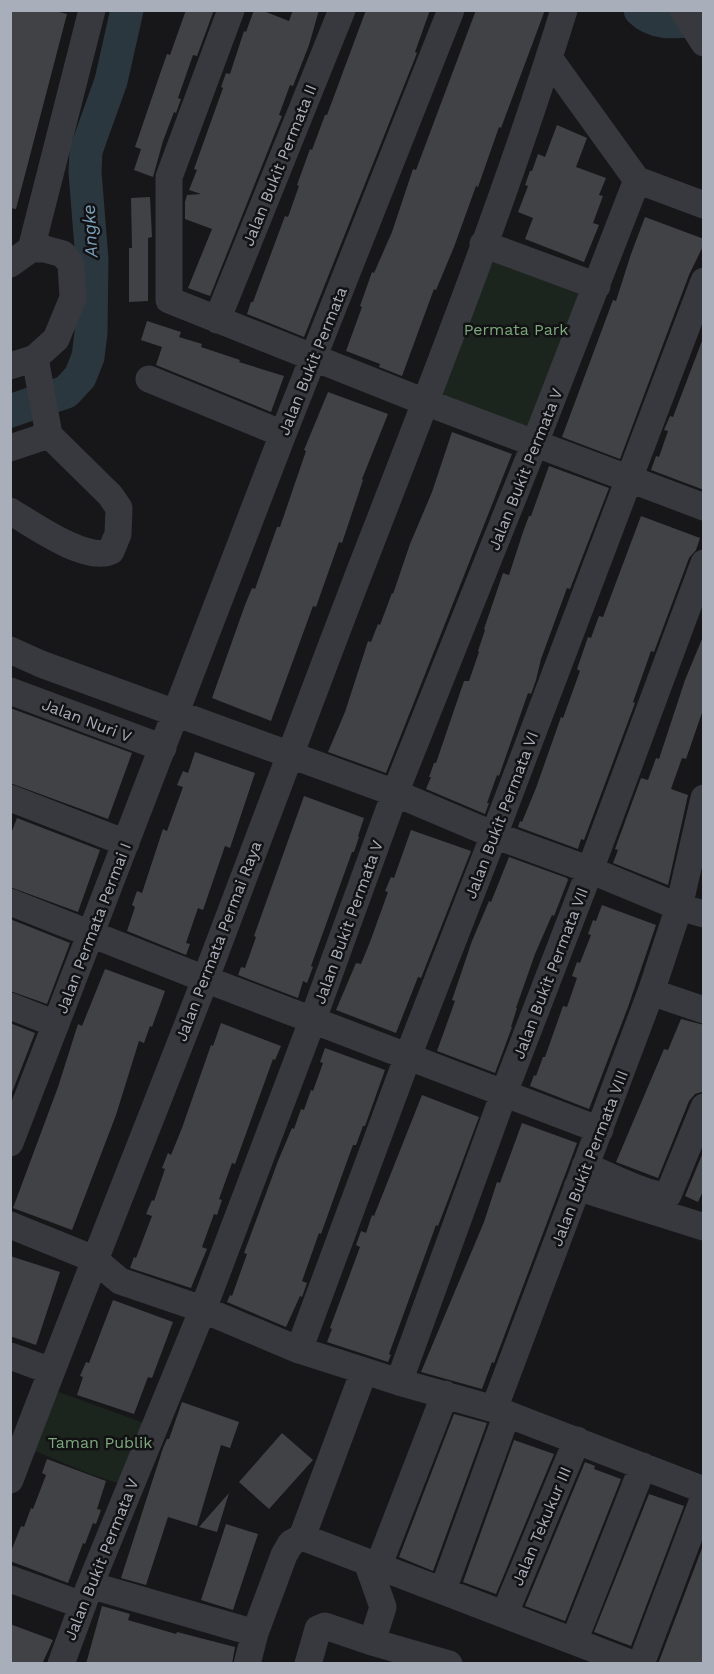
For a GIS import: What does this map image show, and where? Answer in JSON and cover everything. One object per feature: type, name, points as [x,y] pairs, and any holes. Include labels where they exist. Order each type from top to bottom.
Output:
[{"type":"street","points":[[21,256],[92,10]]},
{"type":"street","points":[[231,10],[171,168],[168,184],[169,300],[425,402],[704,507]]},
{"type":"street","name":"Jalan Bukit Permata II","points":[[217,320],[342,10]]},
{"type":"street","name":"Jalan Bukit Permata","points":[[176,712],[451,10]]},
{"type":"street","name":"Jalan Permata Permai Raya","points":[[10,1480],[94,1259],[205,979],[425,402],[549,58],[564,10]]},
{"type":"street","points":[[683,10],[703,43]]},
{"type":"street","points":[[549,58],[637,180],[704,205]]},
{"type":"street","name":"Jalan Bukit Permata V","points":[[61,1664],[86,1595],[202,1310],[313,1019],[395,793],[637,180]]},
{"type":"street","points":[[483,244],[597,286]]},
{"type":"street","points":[[10,511],[66,543],[90,552],[104,554],[111,551],[116,543],[120,522],[119,508],[110,495],[48,427],[29,366],[56,339],[65,321],[73,298],[71,264],[63,254],[45,249],[21,256]]},
{"type":"street","name":"Jalan Bukit Permata VI","points":[[299,1350],[408,1056],[704,280]]},
{"type":"street","points":[[149,379],[283,434]]},
{"type":"street","points":[[10,448],[48,427]]},
{"type":"street","name":"Jalan Bukit Permata VII","points":[[399,1382],[504,1093],[704,563]]},
{"type":"street","points":[[10,650],[41,664],[395,793],[494,835],[691,910]]},
{"type":"street","name":"Jalan Nuri V","points":[[10,691],[163,748]]},
{"type":"street","name":"Jalan Permata Permai I","points":[[10,1143],[16,1114],[56,1024],[176,712]]},
{"type":"street","points":[[10,798],[126,843]]},
{"type":"street","name":"Jalan Bukit Permata VIII","points":[[443,1590],[581,1177],[651,992],[691,910],[702,811]]},
{"type":"street","points":[[10,902],[600,1130]]},
{"type":"street","points":[[651,992],[704,1010]]},
{"type":"street","points":[[10,1006],[56,1024]]},
{"type":"street","points":[[581,1177],[662,1196],[668,1195],[704,1107]]},
{"type":"street","points":[[581,1177],[704,1227]]},
{"type":"street","points":[[10,1226],[94,1259],[120,1281],[202,1310],[299,1350],[501,1411],[704,1490]]},
{"type":"street","points":[[10,1356],[51,1371]]},
{"type":"street","points":[[247,1664],[255,1633],[284,1555],[291,1543],[302,1537],[364,1371]]},
{"type":"street","points":[[372,1642],[383,1607],[373,1564],[445,1394]]},
{"type":"street","name":"Jalan Tekukur III","points":[[505,1613],[577,1440]]},
{"type":"street","points":[[574,1641],[643,1466]]},
{"type":"street","points":[[641,1664],[704,1497]]},
{"type":"street","points":[[302,1537],[633,1664]]},
{"type":"street","points":[[10,1579],[255,1633]]},
{"type":"street","points":[[308,1664],[318,1629],[325,1626],[449,1664]]},
{"type":"green space","name":"Permata Park","points":[[483,244],[597,286],[535,443],[425,402]]},
{"type":"green space","name":"Taman Publik","points":[[45,1387],[155,1427],[130,1487],[90,1474],[23,1446]]},
{"type":"building","points":[[10,10],[51,10],[67,14],[16,209],[10,208]]},
{"type":"building","points":[[186,10],[214,10],[197,56],[193,55],[178,98],[181,99],[163,141],[153,177],[134,170],[141,149],[135,147],[167,54],[170,55]]},
{"type":"building","points":[[254,10],[261,10],[289,21],[293,10],[319,10],[309,45],[279,115],[282,116],[210,296],[188,288],[212,229],[185,219],[185,202],[187,195],[201,194],[189,190],[197,170],[194,169],[223,88],[221,87],[226,73],[230,74],[244,31],[246,32]]},
{"type":"building","points":[[366,10],[430,10],[415,52],[417,53],[304,337],[247,314],[285,216],[288,217],[310,149],[312,150],[325,115],[327,115]]},
{"type":"building","points":[[476,10],[545,10],[478,187],[476,186],[436,290],[434,289],[402,376],[379,367],[380,364],[346,351],[372,272],[374,273],[392,232],[413,169],[416,170]]},
{"type":"building","points":[[557,125],[587,138],[576,167],[606,178],[599,195],[603,196],[593,223],[599,225],[584,262],[525,239],[533,218],[518,212],[528,186],[525,185],[530,171],[532,171],[538,154],[545,157]]},
{"type":"building","points":[[150,197],[152,237],[148,238],[148,301],[129,302],[129,248],[132,248],[131,198]]},
{"type":"building","points":[[645,217],[704,239],[704,244],[689,275],[620,459],[562,437],[613,300],[616,301]]},
{"type":"building","points":[[147,321],[181,332],[179,337],[202,344],[201,347],[284,376],[271,412],[156,365],[162,347],[141,340]]},
{"type":"building","points":[[702,341],[704,341],[704,490],[651,470],[656,456],[659,457],[668,431],[664,430],[670,416],[673,417]]},
{"type":"building","points":[[328,392],[388,414],[362,479],[342,543],[339,542],[316,607],[313,606],[271,721],[212,698],[245,605],[252,588],[255,589],[277,527],[280,527],[306,451],[304,450]]},
{"type":"building","points":[[452,432],[512,454],[386,773],[328,752],[345,712],[368,641],[371,642],[393,594]]},
{"type":"building","points":[[549,466],[609,488],[570,589],[567,588],[531,694],[528,693],[485,814],[426,789],[464,681],[469,681],[503,573],[509,575]]},
{"type":"building","points":[[641,516],[700,538],[696,550],[689,558],[654,652],[651,651],[633,702],[635,703],[584,840],[581,839],[578,849],[518,827],[536,788],[561,717],[563,718],[580,671],[577,669],[588,637],[591,638],[599,616],[603,617]]},
{"type":"building","points":[[702,639],[704,639],[704,707],[686,759],[682,758],[671,789],[688,795],[668,885],[613,863],[618,850],[615,849],[641,778],[648,780],[656,758],[659,759],[685,680]]},
{"type":"building","points":[[10,708],[132,753],[108,819],[10,783]]},
{"type":"building","points":[[195,752],[255,773],[230,848],[225,846],[203,910],[198,908],[186,943],[190,944],[186,955],[127,931],[135,907],[132,905],[137,891],[142,893],[163,829],[167,831],[183,787],[177,785],[183,771],[188,773]]},
{"type":"building","points":[[304,796],[364,818],[354,852],[352,852],[311,966],[313,967],[307,983],[303,981],[298,998],[238,975],[241,967],[245,968],[256,937],[254,936]]},
{"type":"building","points":[[17,818],[100,850],[78,912],[10,887],[10,836]]},
{"type":"building","points":[[411,830],[471,851],[421,978],[418,977],[396,1033],[336,1010],[356,963],[361,964],[388,892],[385,891],[391,877],[394,878]]},
{"type":"building","points":[[509,857],[568,880],[554,916],[552,915],[535,954],[495,1073],[437,1051],[455,1001],[452,1000],[472,941]]},
{"type":"building","points":[[602,905],[656,925],[589,1109],[530,1086],[545,1057],[563,1006],[567,1007],[577,978],[572,976],[591,935],[588,934],[593,920],[596,921]]},
{"type":"building","points":[[10,919],[70,943],[47,1004],[10,991]]},
{"type":"building","points":[[105,969],[165,991],[144,1043],[139,1041],[116,1115],[72,1230],[13,1208],[58,1087],[78,1024],[82,1026]]},
{"type":"building","points":[[681,1019],[704,1025],[704,1087],[702,1092],[695,1094],[689,1101],[658,1178],[616,1162],[664,1049],[668,1050]]},
{"type":"building","points":[[10,1023],[35,1033],[11,1095],[10,1095]]},
{"type":"building","points":[[221,1023],[281,1046],[275,1060],[273,1059],[235,1164],[232,1163],[219,1199],[222,1200],[217,1215],[214,1214],[202,1247],[207,1249],[191,1288],[130,1268],[152,1216],[146,1214],[152,1200],[154,1201],[165,1169],[162,1168],[168,1153],[171,1155],[182,1128]]},
{"type":"building","points":[[325,1048],[385,1070],[365,1126],[363,1126],[356,1145],[353,1145],[321,1234],[319,1233],[302,1281],[307,1283],[302,1297],[300,1296],[286,1327],[227,1302],[230,1295],[232,1296],[247,1254],[244,1253],[278,1161],[301,1109],[304,1110],[311,1090],[313,1091],[323,1063],[320,1062]]},
{"type":"building","points":[[422,1095],[479,1117],[438,1226],[436,1225],[388,1362],[327,1342],[360,1247],[356,1245],[361,1231],[366,1233],[372,1215],[374,1216]]},
{"type":"building","points":[[522,1123],[577,1143],[494,1363],[492,1362],[482,1389],[421,1372],[484,1222],[497,1182],[500,1183]]},
{"type":"building","points":[[704,1150],[704,1189],[698,1202],[685,1196]]},
{"type":"building","points":[[10,1256],[60,1272],[36,1345],[10,1336]]},
{"type":"building","points":[[113,1300],[173,1322],[152,1378],[148,1377],[134,1414],[77,1395],[83,1377],[80,1376],[86,1362],[89,1363]]},
{"type":"building","points":[[182,1402],[239,1422],[230,1448],[221,1445],[197,1526],[168,1517],[146,1585],[121,1578],[163,1448],[169,1439]]},
{"type":"building","points":[[454,1414],[487,1423],[433,1571],[399,1557]]},
{"type":"building","points":[[282,1433],[313,1460],[269,1509],[239,1482]]},
{"type":"building","points":[[514,1440],[554,1454],[496,1594],[463,1582]]},
{"type":"building","points":[[47,1459],[106,1481],[97,1509],[101,1510],[96,1524],[93,1523],[85,1544],[83,1543],[68,1583],[10,1561],[10,1554],[21,1526],[24,1527],[31,1508],[33,1509],[46,1475],[42,1473]]},
{"type":"building","points":[[585,1462],[595,1466],[594,1469],[621,1479],[565,1621],[525,1606]]},
{"type":"building","points":[[229,1493],[217,1532],[199,1527]]},
{"type":"building","points":[[649,1494],[684,1506],[631,1646],[594,1632]]},
{"type":"building","points":[[226,1524],[258,1534],[233,1610],[201,1600]]},
{"type":"building","points":[[704,1543],[704,1664],[658,1664]]},
{"type":"building","points":[[102,1606],[130,1614],[128,1620],[176,1634],[177,1632],[235,1647],[232,1664],[86,1664]]},
{"type":"building","points":[[10,1624],[53,1640],[42,1664],[10,1664]]},
{"type":"waterway","name":"Angke","points":[[10,411],[66,392],[80,377],[88,357],[91,333],[92,260],[85,172],[86,151],[111,81],[127,10]]},
{"type":"waterway","name":"Angke","points":[[640,10],[662,21],[704,20]]}]
